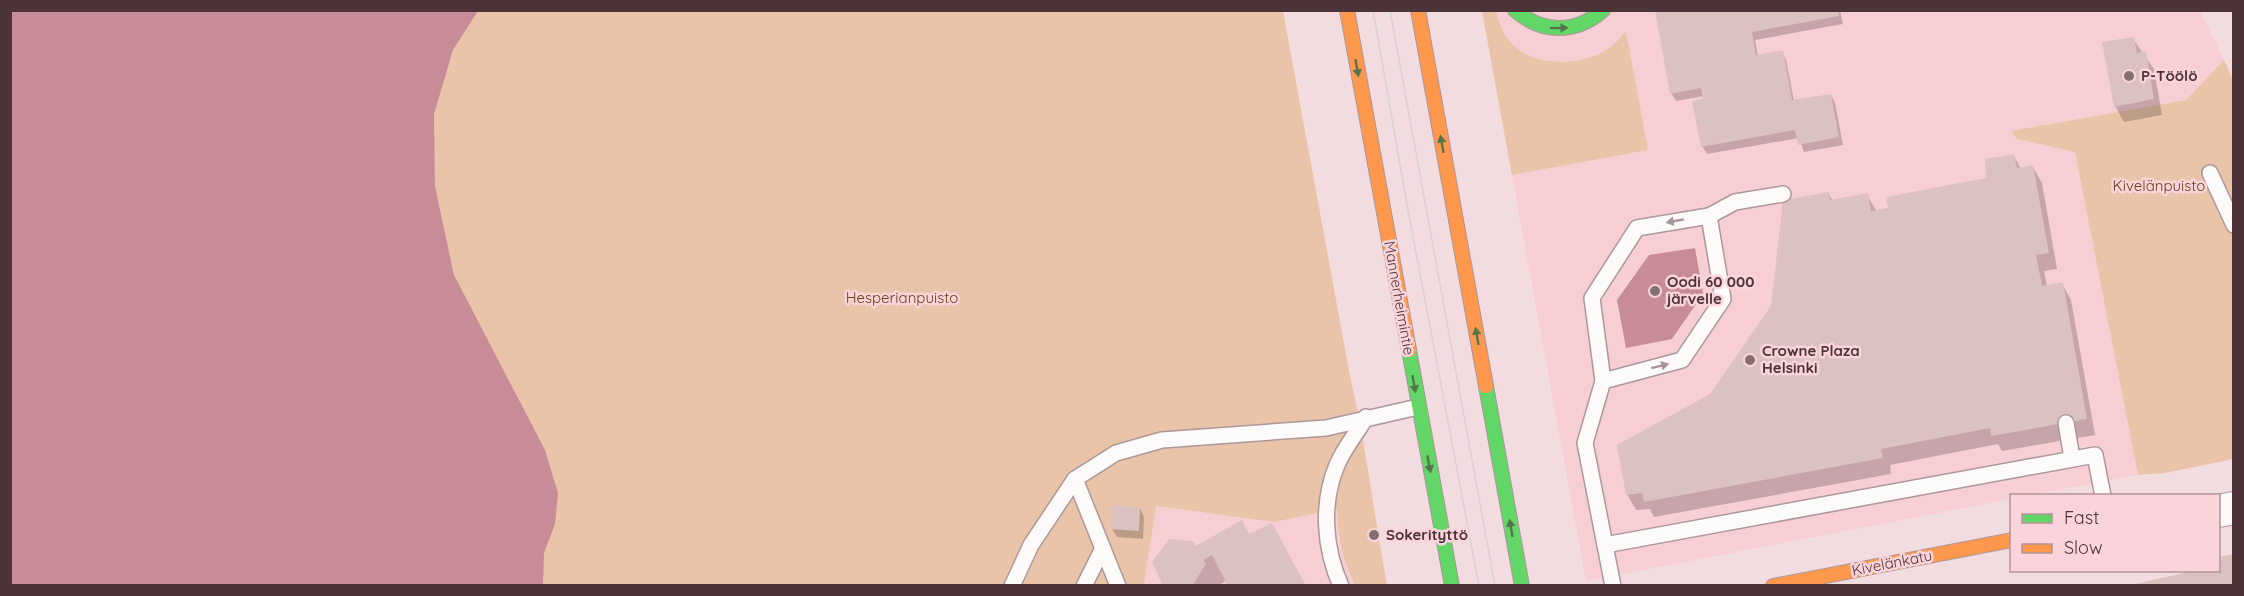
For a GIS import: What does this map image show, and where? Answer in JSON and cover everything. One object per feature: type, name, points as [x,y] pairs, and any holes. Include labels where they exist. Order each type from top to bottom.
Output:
[{"type":"main road","name":"Mannerheimintie","points":[[1347,10],[1452,585]]},
{"type":"main road","points":[[1418,10],[1522,585]]},
{"type":"main road","points":[[1515,10],[1530,23],[1554,29],[1581,25],[1603,10]]},
{"type":"main road","name":"Kivelänkatu","points":[[1773,585],[2010,540]]},
{"type":"lane","points":[[2210,173],[2234,225]]},
{"type":"lane","points":[[1613,585],[1585,443],[1603,381],[1592,298],[1637,228],[1709,216],[1736,202],[1783,194]]},
{"type":"lane","points":[[1603,381],[1682,360],[1723,299],[1709,216]]},
{"type":"lane","points":[[1012,585],[1031,546],[1075,479],[1116,453],[1162,440],[1326,428],[1366,417],[1418,407]]},
{"type":"lane","points":[[1341,585],[1333,568],[1326,526],[1329,489],[1338,463],[1366,417]]},
{"type":"lane","points":[[2066,423],[2072,458]]},
{"type":"lane","points":[[1605,546],[2095,455],[2103,494]]},
{"type":"lane","points":[[1075,479],[1118,585]]},
{"type":"lane","points":[[1084,585],[1102,550]]},
{"type":"shaded area","points":[[10,11],[478,11],[453,50],[434,114],[435,186],[454,275],[545,450],[558,493],[555,524],[544,553],[543,585],[11,585]]},
{"type":"shaded area","points":[[1482,11],[2200,11],[2224,60],[2186,100],[2012,131],[2017,139],[2075,151],[2138,475],[2035,494],[2010,494],[2010,499],[1586,581]]},
{"type":"shaded area","points":[[1695,248],[1703,294],[1672,339],[1626,348],[1617,300],[1649,255]]},
{"type":"shaded area","points":[[1156,506],[1274,522],[1337,509],[1368,585],[1144,586]]},
{"type":"green space","name":"Hesperianpuisto","points":[[478,11],[1283,11],[1361,428],[1387,585],[1355,585],[1342,548],[1337,509],[1274,522],[1156,506],[1144,585],[514,585],[460,289],[454,275],[435,186],[433,114],[453,50]]},
{"type":"green space","points":[[1482,11],[1496,11],[1506,37],[1521,51],[1532,57],[1555,62],[1579,60],[1601,53],[1612,46],[1626,31],[1648,150],[1512,175]]},
{"type":"green space","name":"Kivelänpuisto","points":[[2224,60],[2234,82],[2233,459],[2165,473],[2138,475],[2075,152],[2017,139],[2011,131],[2186,100]]},
{"type":"building","points":[[1655,10],[1838,10],[1839,16],[1752,32],[1756,55],[1783,50],[1792,100],[1831,94],[1839,137],[1798,145],[1795,130],[1701,147],[1692,101],[1703,99],[1701,88],[1670,94]]},
{"type":"building","name":"P-Töölö","points":[[2134,37],[2137,53],[2146,51],[2154,99],[2114,107],[2102,42]]},
{"type":"building","points":[[2014,154],[2017,168],[2033,165],[2049,253],[2036,255],[2042,286],[2063,282],[2087,419],[1991,436],[1990,428],[1881,449],[1883,458],[1644,502],[1642,493],[1626,495],[1617,445],[1710,394],[1771,306],[1783,200],[1829,192],[1830,200],[1868,193],[1871,211],[1888,208],[1886,197],[1986,178],[1985,159]]},
{"type":"building","points":[[1112,505],[1140,507],[1139,531],[1110,529]]},
{"type":"building","points":[[1242,520],[1249,534],[1272,523],[1306,586],[1228,586],[1212,555],[1203,560],[1206,564],[1192,586],[1163,586],[1152,562],[1169,539],[1193,541],[1196,546]]},
{"type":"building","points":[[2234,554],[2234,586],[2126,586],[2188,572],[2220,572],[2220,557]]},
{"type":"tram line","points":[[1373,10],[1479,586]]},
{"type":"tram line","points":[[1390,10],[1495,586]]},
{"type":"traffic: fast","points":[[1515,10],[1536,24],[1559,28],[1582,24],[1603,10]]},
{"type":"traffic: fast","points":[[1409,350],[1452,586]]},
{"type":"traffic: fast","points":[[1486,386],[1522,586]]},
{"type":"traffic: slow","points":[[1347,10],[1409,350]]},
{"type":"traffic: slow","points":[[1418,10],[1486,386]]},
{"type":"traffic: slow","points":[[1773,586],[2010,540]]},
{"type":"place","name":"P-Töölö","points":[[2129,76]]},
{"type":"place","name":"Oodi 60 000 järvelle","points":[[1655,291]]},
{"type":"place","name":"Crowne Plaza Helsinki","points":[[1750,360]]},
{"type":"place","name":"Sokerityttö","points":[[1374,535]]}]
